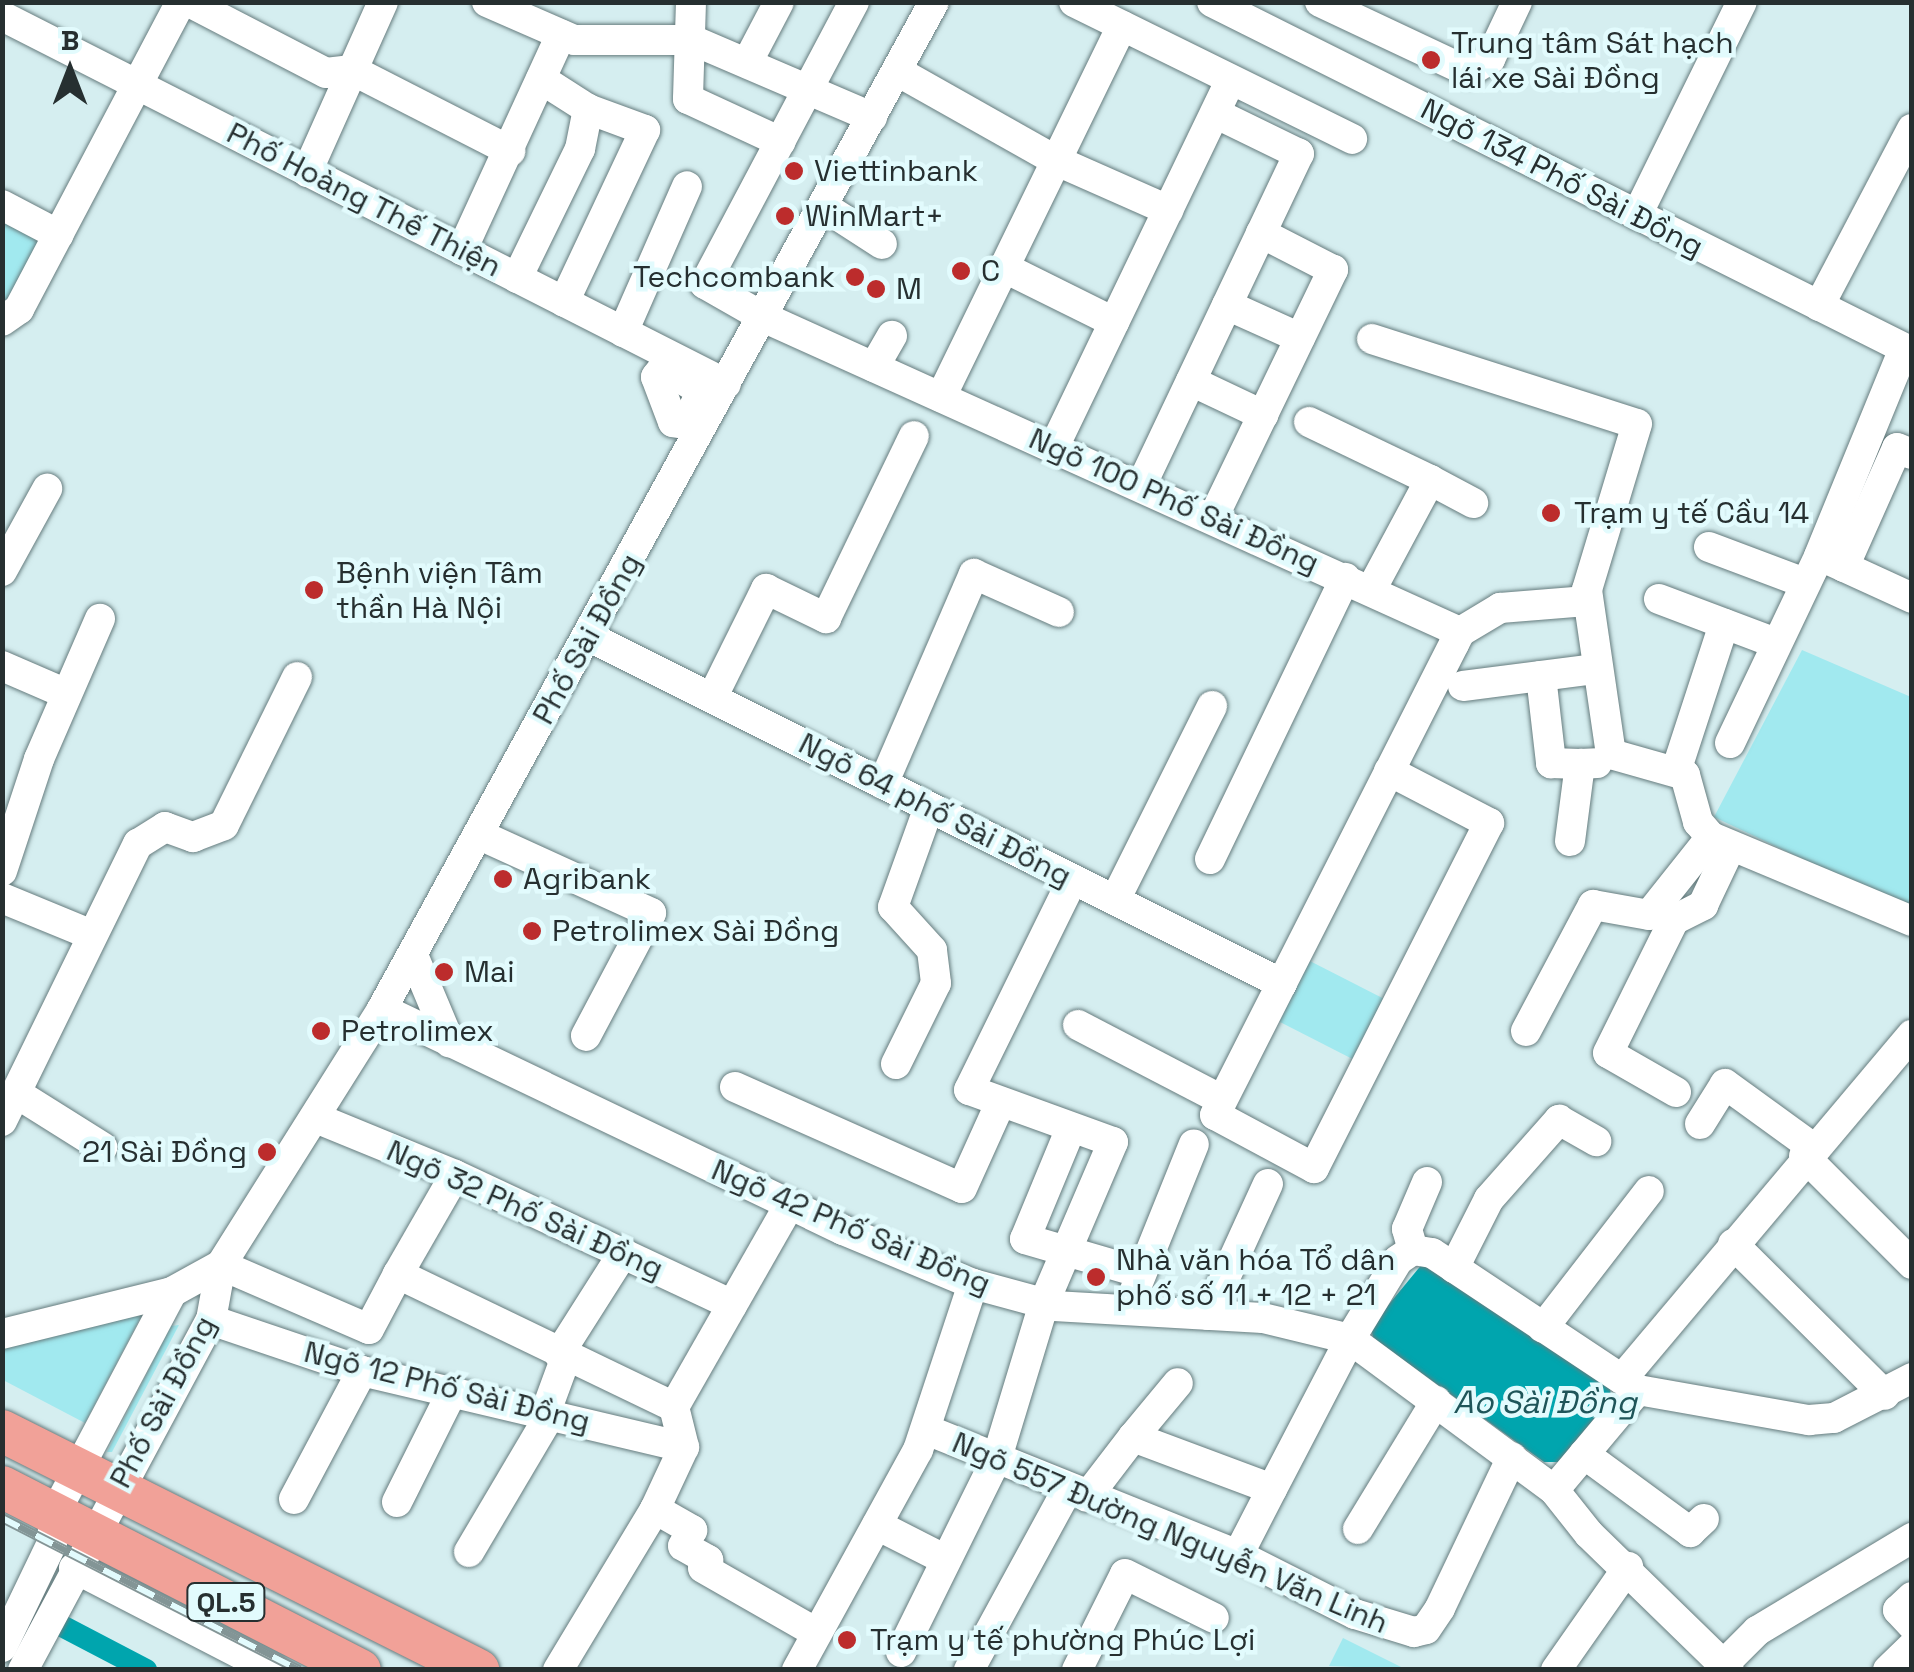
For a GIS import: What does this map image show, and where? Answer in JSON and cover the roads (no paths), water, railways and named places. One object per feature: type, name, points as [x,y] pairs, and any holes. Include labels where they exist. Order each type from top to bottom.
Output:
[{"type":"highway","name":"QL.5","points":[[2,1431],[478,1670]]},
{"type":"highway","name":"QL.5","points":[[2,1487],[54,1515],[83,1551],[360,1670]]},
{"type":"street","points":[[2,321],[19,309],[181,2]]},
{"type":"street","points":[[189,2],[326,74],[352,70],[510,151]]},
{"type":"street","points":[[307,172],[383,2]]},
{"type":"street","points":[[488,2],[561,35],[692,40],[807,94],[872,117]]},
{"type":"street","points":[[691,2],[688,99],[781,142],[854,2]]},
{"type":"street","points":[[746,63],[778,2]]},
{"type":"street","name":"Phố Sài Đồng","points":[[23,1670],[83,1551],[211,1320],[221,1264],[382,1009],[682,466],[713,386],[763,317],[934,2]]},
{"type":"street","points":[[1074,2],[1352,139]]},
{"type":"street","name":"Ngõ 134 Phố Sài Đồng","points":[[1212,2],[1908,350]]},
{"type":"street","points":[[1320,2],[1469,72],[1490,59],[1517,2]]},
{"type":"street","points":[[1638,216],[1742,2]]},
{"type":"street","name":"Phố Hoàng Thế Thiện","points":[[2,16],[623,332],[713,386]]},
{"type":"street","points":[[940,396],[1122,26]]},
{"type":"street","points":[[462,250],[561,35]]},
{"type":"street","points":[[897,71],[1055,160],[1168,210]]},
{"type":"street","points":[[541,79],[588,109],[646,130],[564,302]]},
{"type":"street","points":[[1054,447],[1231,80]]},
{"type":"street","points":[[517,278],[580,149],[588,109]]},
{"type":"street","points":[[1141,486],[1299,154],[1214,113]]},
{"type":"street","points":[[1819,306],[1912,128]]},
{"type":"street","name":"Ngõ 100 Phố Sài Đồng","points":[[781,142],[705,284],[763,317],[1460,632]]},
{"type":"street","points":[[682,466],[623,332],[687,186]]},
{"type":"street","points":[[2,205],[59,235]]},
{"type":"street","points":[[823,206],[882,244]]},
{"type":"street","points":[[1213,518],[1333,270],[1261,233]]},
{"type":"street","points":[[1003,267],[1114,322]]},
{"type":"street","points":[[1227,305],[1300,338]]},
{"type":"street","points":[[874,367],[892,336]]},
{"type":"street","points":[[1372,339],[1637,424],[1593,560],[1586,601],[1613,756]]},
{"type":"street","points":[[1832,562],[1908,350]]},
{"type":"street","points":[[1191,381],[1262,416]]},
{"type":"street","points":[[1309,422],[1473,503]]},
{"type":"street","points":[[712,698],[766,590],[826,618],[914,436]]},
{"type":"street","points":[[1730,744],[1773,642],[1805,583],[1832,562],[1898,448],[1912,454]]},
{"type":"street","points":[[1210,860],[1358,584],[1430,480]]},
{"type":"street","points":[[2,571],[47,489]]},
{"type":"street","points":[[1709,547],[1805,583]]},
{"type":"street","points":[[1832,562],[1912,598]]},
{"type":"street","points":[[882,784],[974,574],[1059,612]]},
{"type":"street","points":[[1659,599],[1773,642]]},
{"type":"street","points":[[1390,771],[1489,823],[1314,1168],[1214,1115],[1460,632],[1500,608],[1586,601]]},
{"type":"street","points":[[2,871],[64,693],[100,619]]},
{"type":"street","points":[[1676,771],[1724,624]]},
{"type":"street","name":"Ngõ 64 phố Sài Đồng","points":[[588,636],[1282,984]]},
{"type":"street","points":[[2,666],[64,693]]},
{"type":"street","points":[[1463,686],[1596,669]]},
{"type":"street","points":[[102,1146],[10,1107],[92,935],[150,831],[165,827],[193,837],[224,825],[297,676]]},
{"type":"street","points":[[1540,676],[1550,763],[1580,764],[1613,756],[1676,771],[1691,786],[1698,822],[1721,841],[1912,921]]},
{"type":"street","points":[[1115,900],[1212,706]]},
{"type":"street","points":[[1570,840],[1580,764]]},
{"type":"street","points":[[896,1064],[936,983],[932,950],[893,907],[929,807]]},
{"type":"street","points":[[480,835],[651,913],[586,1036]]},
{"type":"street","points":[[1526,1031],[1593,905],[1649,914],[1721,841]]},
{"type":"street","points":[[1676,1092],[1608,1052],[1674,920],[1703,905],[1721,841]]},
{"type":"street","points":[[900,1652],[997,1458],[1044,1303],[1113,1142],[970,1090],[1072,879]]},
{"type":"street","points":[[2,898],[92,935]]},
{"type":"street","points":[[412,955],[450,1043]]},
{"type":"street","name":"Ngõ 42 Phố Sài Đồng","points":[[382,1009],[789,1204],[973,1284],[1044,1303],[1126,1312],[1292,1321],[1350,1339],[1554,1490],[1589,1534],[1628,1567],[1726,1667]]},
{"type":"street","points":[[1078,1026],[1222,1100]]},
{"type":"street","points":[[1554,1490],[1584,1454],[1732,1244],[1912,1035]]},
{"type":"street","points":[[1700,1124],[1725,1084],[1808,1152],[1912,1264]]},
{"type":"street","points":[[735,1087],[962,1188],[1000,1104]]},
{"type":"street","name":"Ngõ 32 Phố Sài Đồng","points":[[316,1118],[455,1175],[732,1305]]},
{"type":"street","points":[[1454,1268],[1489,1199],[1558,1120],[1596,1141]]},
{"type":"street","points":[[1071,1128],[1025,1239],[1064,1256],[1142,1273]]},
{"type":"street","points":[[1126,1312],[1194,1144]]},
{"type":"street","points":[[294,1499],[357,1369],[369,1330],[455,1175]]},
{"type":"street","points":[[1427,1182],[1406,1229],[1413,1250],[1454,1268],[1630,1385],[1809,1420],[1834,1418],[1912,1378]]},
{"type":"street","points":[[1208,1315],[1268,1184]]},
{"type":"street","points":[[1544,1328],[1649,1191]]},
{"type":"street","points":[[558,1670],[655,1510],[684,1448],[674,1407],[789,1204]]},
{"type":"street","points":[[1732,1244],[1885,1395]]},
{"type":"street","points":[[1238,1555],[1350,1339],[1398,1260],[1413,1250]]},
{"type":"street","points":[[469,1552],[548,1415],[563,1355],[623,1253]]},
{"type":"street","points":[[221,1264],[369,1330]]},
{"type":"street","name":"Phố Sài Đồng","points":[[2,1647],[52,1544],[54,1515],[172,1292],[221,1264]]},
{"type":"street","points":[[398,1274],[674,1407]]},
{"type":"street","name":"Ngõ 557 Đường Nguyễn Văn Linh","points":[[797,1670],[927,1430],[948,1348],[973,1284]]},
{"type":"street","points":[[2,1334],[172,1292]]},
{"type":"street","name":"Ngõ 12 Phố Sài Đồng","points":[[211,1320],[357,1369],[684,1448]]},
{"type":"street","points":[[969,1670],[1077,1494],[1134,1437],[1178,1382]]},
{"type":"street","points":[[397,1502],[451,1394]]},
{"type":"street","points":[[1358,1529],[1436,1402]]},
{"type":"street","name":"Ngõ 557 Đường Nguyễn Văn Linh","points":[[927,1430],[1077,1494],[1238,1555],[1355,1614],[1414,1632],[1433,1621],[1512,1457]]},
{"type":"street","points":[[1134,1437],[1272,1488]]},
{"type":"street","points":[[1584,1454],[1690,1532],[1704,1519]]},
{"type":"street","points":[[655,1510],[692,1530],[683,1546],[708,1560],[703,1568],[818,1633]]},
{"type":"street","points":[[877,1525],[946,1560]]},
{"type":"street","points":[[1726,1667],[1757,1631],[1912,1538]]},
{"type":"street","points":[[83,1551],[272,1670]]},
{"type":"street","points":[[1556,1670],[1628,1567]]},
{"type":"street","points":[[1082,1668],[1126,1574],[1214,1618]]},
{"type":"street","points":[[1912,1598],[1898,1610],[1912,1624]]},
{"type":"street","points":[[1888,1670],[1912,1646]]},
{"type":"water","name":"Ao Sài Đồng","points":[[1423,1263],[1610,1389],[1612,1401],[1558,1462],[1544,1462],[1373,1338],[1371,1326]]},
{"type":"waterway","points":[[62,1626],[146,1670]]},
{"type":"railway","points":[[2,1518],[299,1670]]},
{"type":"place","name":"Trung tâm Sát hạch lái xe Sài Đồng","points":[[1431,60]]},
{"type":"place","name":"Viettinbank","points":[[794,171]]},
{"type":"place","name":"WinMart+","points":[[785,216]]},
{"type":"place","name":"C","points":[[961,271]]},
{"type":"place","name":"Techcombank","points":[[855,277]]},
{"type":"place","name":"M","points":[[876,289]]},
{"type":"place","name":"Trạm y tế Cầu 14","points":[[1551,513]]},
{"type":"place","name":"Bệnh viện Tâm thần Hà Nội","points":[[314,590]]},
{"type":"place","name":"Agribank","points":[[503,879]]},
{"type":"place","name":"Petrolimex Sài Đồng","points":[[532,931]]},
{"type":"place","name":"Mai","points":[[444,972]]},
{"type":"place","name":"Petrolimex","points":[[321,1031]]},
{"type":"place","name":"21 Sài Đồng","points":[[267,1152]]},
{"type":"place","name":"Nhà văn hóa Tổ dân phố số 11 + 12 + 21","points":[[1096,1277]]},
{"type":"place","name":"Trạm y tế phường Phúc Lợi","points":[[847,1640]]}]
